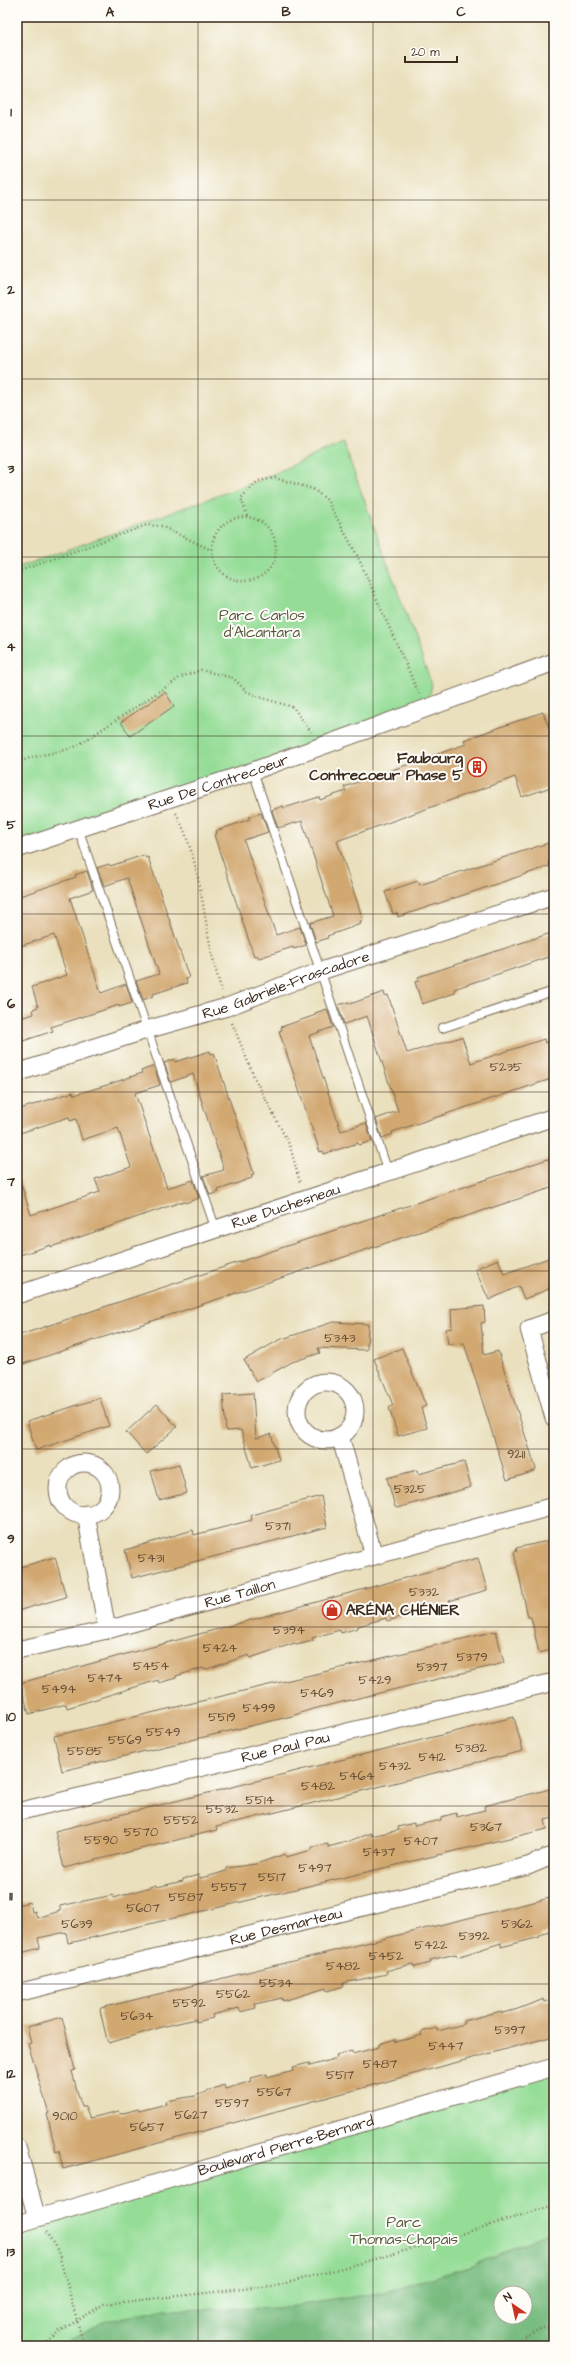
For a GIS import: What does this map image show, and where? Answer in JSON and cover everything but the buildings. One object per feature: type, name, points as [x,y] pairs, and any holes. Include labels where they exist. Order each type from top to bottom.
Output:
[{"type":"street","name":"Rue De Contrecoeur","points":[[17,849],[253,771],[554,662]]},
{"type":"street","name":"Rue Gabriele-Frascadore","points":[[17,1073],[146,1030],[227,1007],[321,971],[554,896]]},
{"type":"street","name":"Rue Duchesneau","points":[[17,1295],[215,1227],[554,1117]]},
{"type":"street","points":[[554,1320],[529,1329],[554,1418]]},
{"type":"street","points":[[340,1436],[374,1556]]},
{"type":"street","name":"Rue Taillon","points":[[17,1650],[107,1630],[554,1506]]},
{"type":"street","points":[[86,1514],[107,1630]]},
{"type":"street","name":"Rue Paul Pau","points":[[17,1812],[554,1682]]},
{"type":"street","name":"Rue Desmarteau","points":[[17,1993],[528,1866],[554,1855]]},
{"type":"street","name":"Boulevard Pierre-Bernard","points":[[17,2224],[554,2067]]},
{"type":"street","points":[[17,2147],[37,2218]]},
{"type":"lane","points":[[253,771],[388,1172]]},
{"type":"lane","points":[[78,828],[146,1030],[215,1227]]},
{"type":"lane","points":[[442,1028],[554,991]]},
{"type":"path","points":[[247,516],[241,498],[258,481],[275,478],[313,489],[327,500],[357,555],[426,708]]},
{"type":"path","points":[[247,516],[266,525],[273,533],[276,543],[273,564],[266,573],[252,580],[236,581],[218,570],[213,560],[211,550],[213,539],[218,529],[226,522],[236,517],[247,516]]},
{"type":"path","points":[[17,572],[147,525],[161,526],[211,550]]},
{"type":"path","points":[[17,763],[30,757],[63,752],[77,746],[181,677],[201,670],[233,678],[246,691],[293,707],[321,747]]},
{"type":"path","points":[[40,2346],[104,2304],[280,2284],[433,2243],[554,2205]]},
{"type":"path","points":[[37,2218],[58,2251],[69,2286],[76,2321],[84,2346]]},
{"type":"path","points":[[503,2346],[543,2328],[554,2329]]},
{"type":"green space","name":"Parc Carlos d'Alcantara","points":[[343,442],[432,685],[426,709],[17,849],[17,568],[258,481]]},
{"type":"green space","name":"Parc Thomas-Chapais","points":[[554,2067],[554,2346],[17,2346],[17,2224]]},
{"type":"green space","points":[[554,2230],[554,2346],[60,2346],[107,2321],[161,2310],[281,2308],[385,2292],[469,2267]]},
{"type":"place","name":"Faubourg Contrecoeur Phase 5","points":[[477,767]]},
{"type":"place","name":"ARÉNA CHÉNIER","points":[[332,1610]]}]
